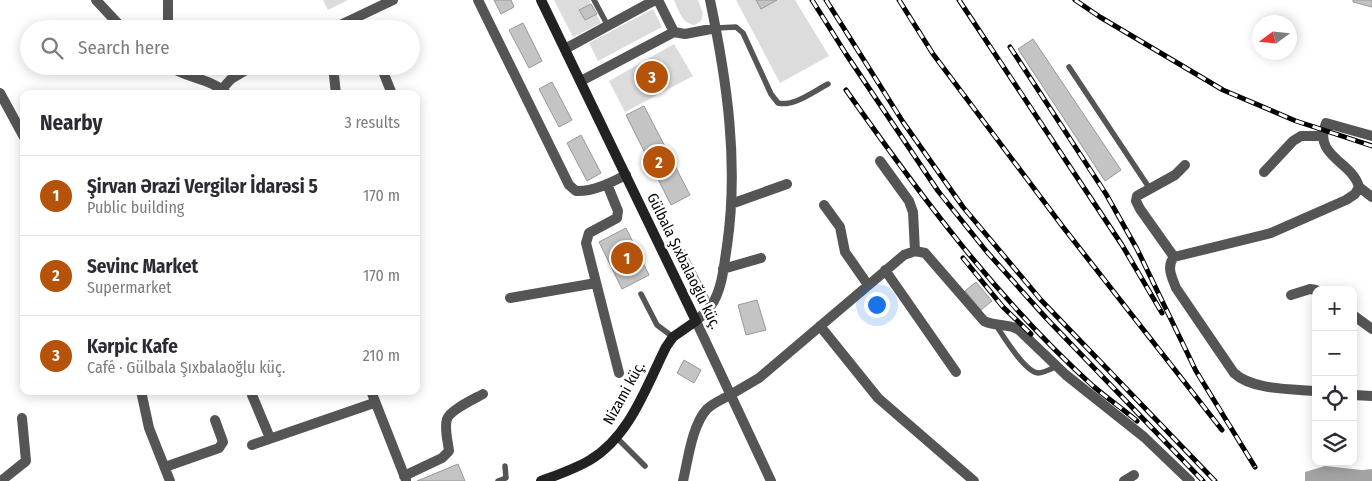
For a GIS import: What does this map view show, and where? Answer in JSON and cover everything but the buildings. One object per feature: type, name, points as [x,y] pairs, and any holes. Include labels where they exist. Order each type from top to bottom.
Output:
[{"type":"main road","name":"Gülbala Şıxbalaoğlu küç.","points":[[541,0],[696,321]]},
{"type":"main road","name":"Nizami küç.","points":[[540,481],[589,461],[617,438],[631,417],[666,347],[673,337],[696,321]]},
{"type":"street","points":[[96,0],[115,20]]},
{"type":"street","points":[[168,0],[168,20]]},
{"type":"street","points":[[351,20],[393,0]]},
{"type":"street","points":[[478,0],[569,185],[576,191],[585,192],[626,175]]},
{"type":"street","points":[[565,50],[656,0],[674,32]]},
{"type":"street","points":[[696,321],[714,301],[719,288],[724,269],[732,204],[732,150],[729,112],[710,0]]},
{"type":"street","points":[[581,82],[674,32],[685,34],[716,28]]},
{"type":"street","points":[[186,75],[208,82],[222,90]]},
{"type":"street","points":[[224,90],[230,79],[237,75]]},
{"type":"street","points":[[335,75],[336,90]]},
{"type":"street","points":[[384,75],[390,90]]},
{"type":"street","points":[[0,93],[20,130]]},
{"type":"street","points":[[1372,136],[1326,122],[1323,136],[1325,146],[1330,153],[1357,179],[1359,187],[1372,197]]},
{"type":"street","points":[[1264,172],[1293,141],[1301,136],[1323,136]]},
{"type":"street","points":[[880,161],[909,201],[913,212],[915,251]]},
{"type":"street","points":[[1174,256],[1136,201],[1137,196],[1175,175],[1185,165]]},
{"type":"street","points":[[608,184],[618,211],[617,218],[589,233],[586,243],[619,373]]},
{"type":"street","points":[[732,204],[787,184]]},
{"type":"street","points":[[1312,392],[1286,390],[1241,380],[1234,373],[1176,288],[1170,273],[1170,262],[1174,256],[1270,232],[1346,200],[1355,194],[1359,187]]},
{"type":"street","points":[[824,205],[840,227],[846,252],[868,285]]},
{"type":"street","points":[[683,481],[695,430],[700,418],[707,409],[759,378],[885,270],[904,255],[915,251],[925,253],[984,321],[996,325],[1014,326],[1097,401],[1144,437],[1190,481]]},
{"type":"street","points":[[724,269],[760,258]]},
{"type":"street","points":[[885,270],[956,372]]},
{"type":"street","points":[[510,298],[596,283]]},
{"type":"street","points":[[1291,295],[1312,289]]},
{"type":"street","points":[[1357,318],[1372,329]]},
{"type":"street","name":"Gülbala Şıxbalaoğlu küç.","points":[[696,321],[771,481]]},
{"type":"street","points":[[820,326],[878,398],[974,481]]},
{"type":"street","points":[[372,395],[406,478],[442,458],[448,451],[446,424],[448,418],[452,413],[483,394]]},
{"type":"street","points":[[142,395],[149,428],[170,481]]},
{"type":"street","points":[[252,395],[270,438]]},
{"type":"street","points":[[1357,395],[1372,396]]},
{"type":"street","points":[[252,444],[374,403]]},
{"type":"street","points":[[1,481],[26,461],[22,418]]},
{"type":"street","points":[[165,467],[220,448],[223,442],[215,420]]},
{"type":"street","points":[[1124,481],[1134,475]]},
{"type":"lane","points":[[594,0],[608,26]]},
{"type":"lane","points":[[716,28],[736,27],[744,33],[771,94],[778,102],[784,104],[791,102],[828,84]]},
{"type":"lane","points":[[1069,67],[1150,189]]},
{"type":"lane","points":[[642,294],[657,325],[673,337]]},
{"type":"lane","points":[[996,325],[1014,351],[1032,371],[1036,373],[1043,372],[1057,366]]},
{"type":"lane","points":[[617,438],[645,466]]},
{"type":"lane","points":[[498,481],[506,478],[505,466]]},
{"type":"shaded area","points":[[323,0],[348,0],[328,10]]},
{"type":"shaded area","points":[[554,0],[589,0],[601,23],[573,37]]},
{"type":"shaded area","points":[[674,0],[698,0],[703,14],[701,21],[695,25],[684,20]]},
{"type":"shaded area","points":[[736,0],[756,0],[761,9],[777,0],[795,0],[829,56],[780,83]]},
{"type":"shaded area","points":[[653,9],[662,27],[598,61],[589,43]]},
{"type":"shaded area","points":[[674,44],[693,76],[625,112],[609,81]]},
{"type":"shaded area","points":[[1325,466],[1362,470],[1372,469],[1372,481],[1305,481],[1305,472]]},
{"type":"railway","points":[[812,0],[938,191],[987,252],[1047,319],[1203,481]]},
{"type":"railway","points":[[826,0],[903,122],[963,207],[1041,300],[1215,481]]},
{"type":"railway","points":[[899,0],[933,54],[1063,227],[1222,430]]},
{"type":"railway","points":[[959,0],[1122,245],[1162,313]]},
{"type":"railway","points":[[1075,0],[1100,17],[1223,90],[1296,121],[1372,146]]},
{"type":"railway","points":[[1010,47],[1106,194],[1137,249],[1196,371],[1255,467]]},
{"type":"railway","points":[[846,90],[931,207],[992,282],[1058,353],[1093,386],[1137,421]]},
{"type":"railway","points":[[963,258],[1003,307],[1031,334]]},
{"type":"place","name":"Kərpic Kafe","points":[[652,77]]},
{"type":"place","name":"Sevinc Market","points":[[659,162]]},
{"type":"place","name":"Şirvan Ərazi Vergilər İdarəsi 5","points":[[627,258]]}]
